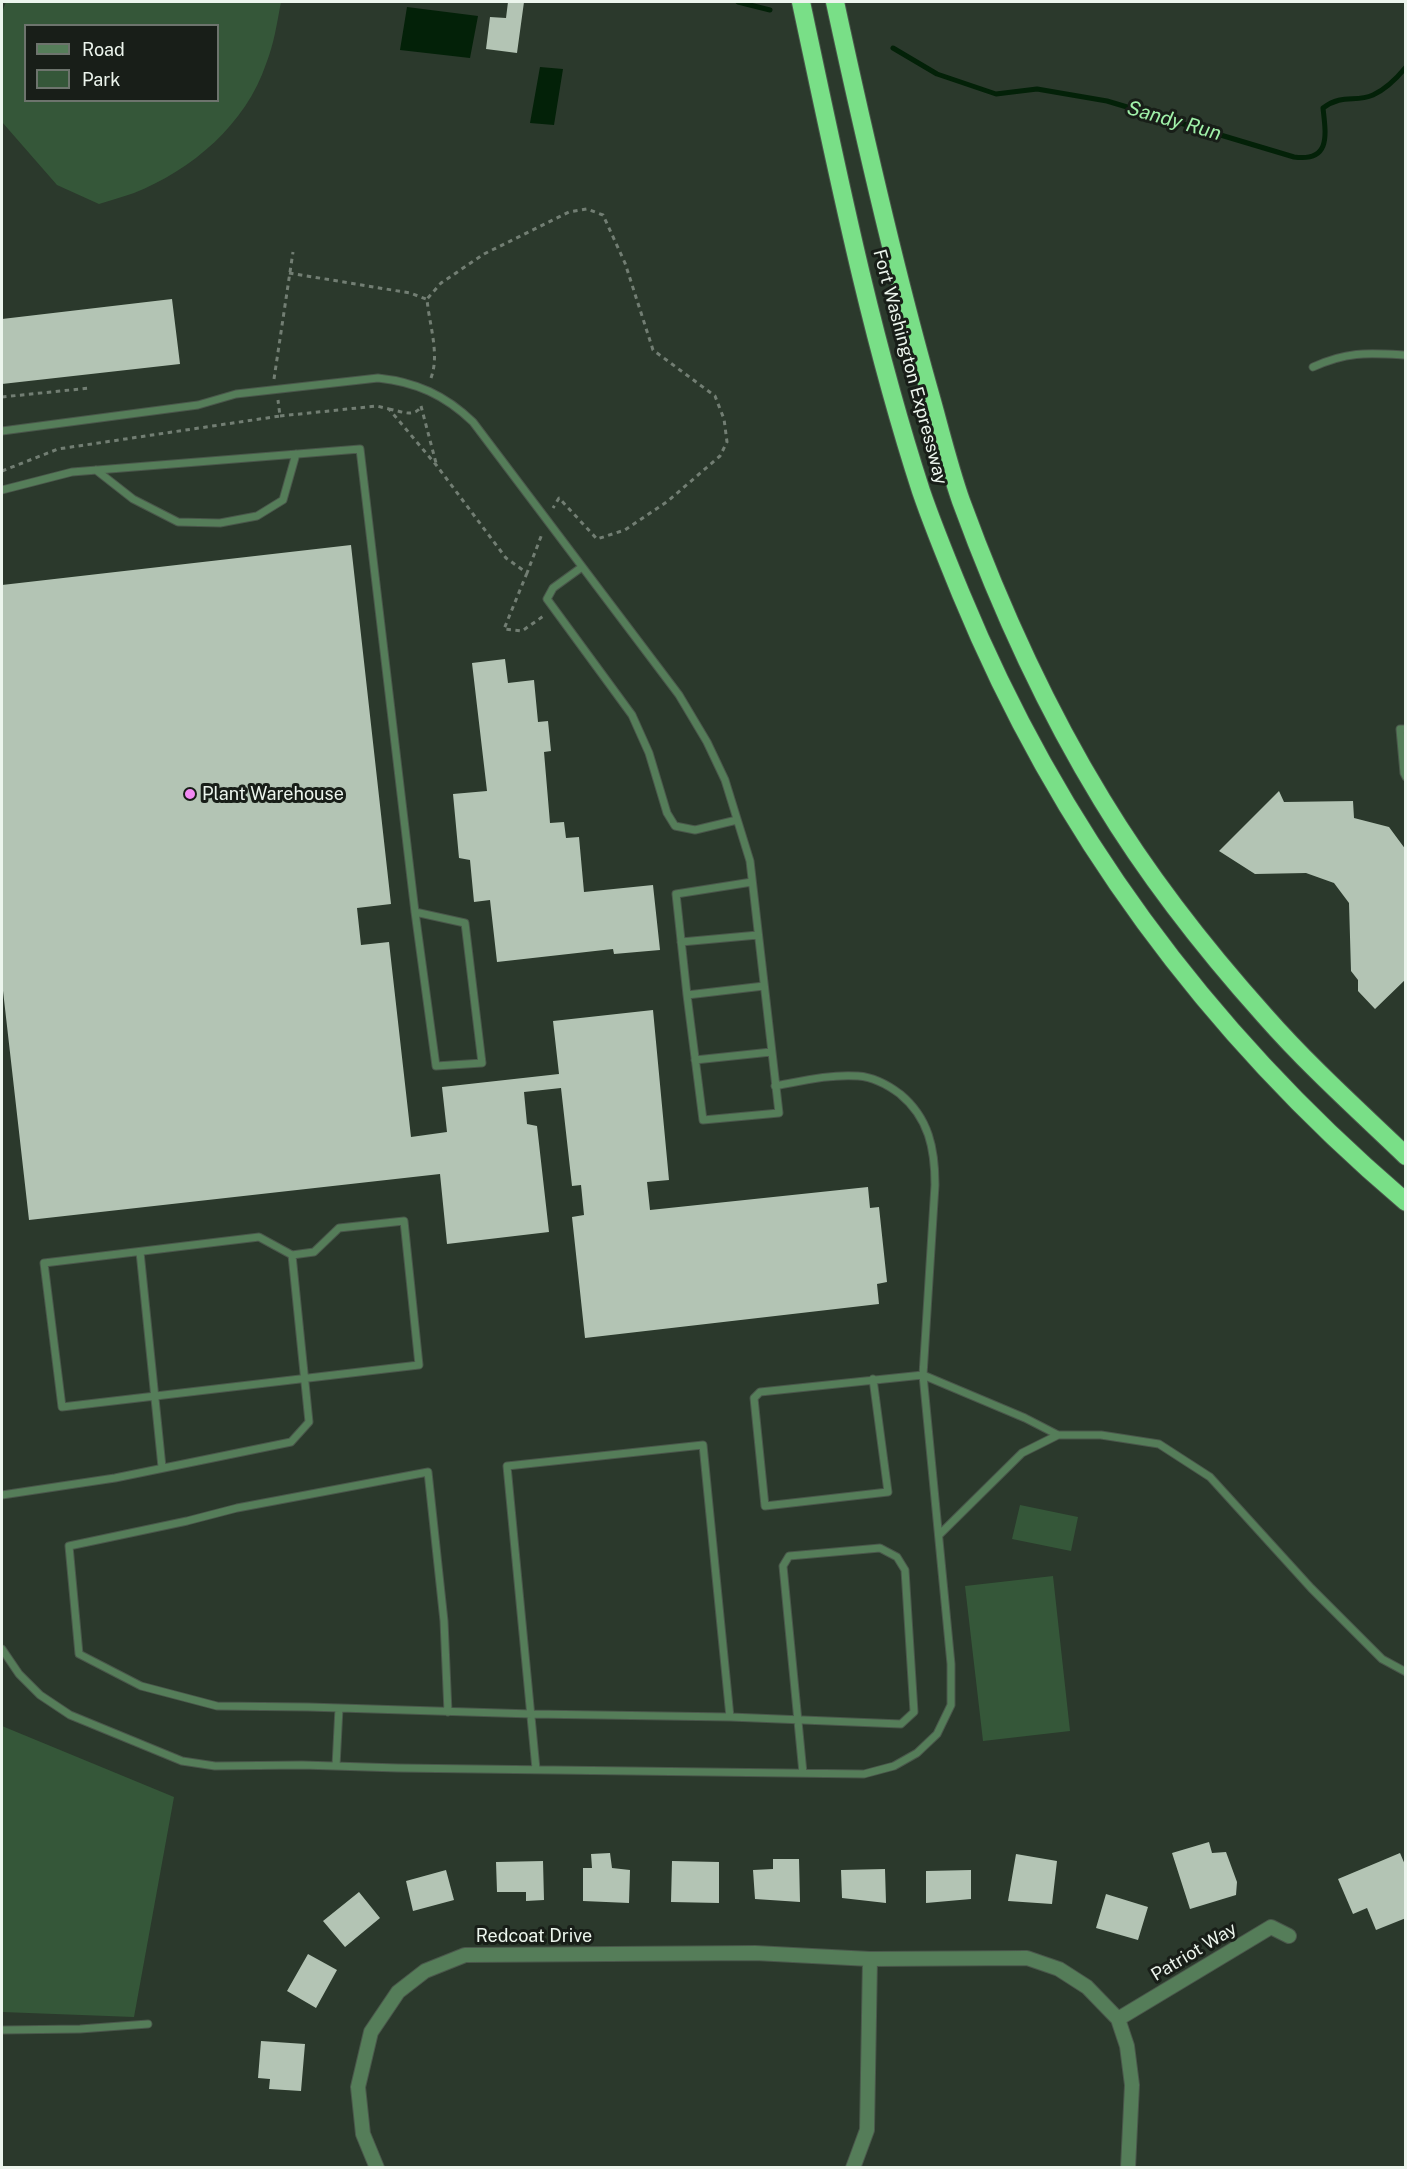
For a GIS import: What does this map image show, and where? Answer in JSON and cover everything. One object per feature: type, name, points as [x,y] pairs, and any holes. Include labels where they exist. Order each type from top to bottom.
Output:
[{"type":"highway","name":"Fort Washington Expressway","points":[[801,2],[841,187],[891,389],[922,494],[972,621],[999,680],[1080,828],[1123,894],[1167,953],[1221,1020],[1274,1078],[1352,1154],[1406,1202]]},
{"type":"highway","name":"Fort Washington Expressway","points":[[835,2],[875,189],[900,288],[960,498],[1013,631],[1038,684],[1103,802],[1139,857],[1198,936],[1266,1018],[1406,1156]]},
{"type":"street","name":"Patriot Way","points":[[1118,2019],[1271,1927],[1289,1936]]},
{"type":"street","name":"Redcoat Drive","points":[[377,2168],[363,2134],[358,2087],[371,2032],[398,1992],[425,1971],[465,1954],[754,1953],[870,1959],[1027,1958],[1059,1969],[1087,1987],[1118,2019],[1127,2046],[1132,2085],[1128,2168]]},
{"type":"street","points":[[853,2168],[867,2130],[870,1959]]},
{"type":"lane","points":[[1313,367],[1340,356],[1358,353],[1406,354]]},
{"type":"lane","points":[[2,430],[198,405],[236,394],[378,378],[401,380],[427,389],[445,399],[473,422],[692,715],[725,780],[750,861],[779,1113],[703,1120],[676,894],[752,882]]},
{"type":"lane","points":[[2,490],[72,472],[360,448],[415,912],[436,1066],[482,1063],[465,923],[415,912]]},
{"type":"lane","points":[[96,470],[133,499],[178,522],[220,523],[257,516],[283,500],[296,454]]},
{"type":"lane","points":[[582,567],[553,588],[547,599],[632,715],[649,753],[667,813],[675,826],[695,830],[737,820]]},
{"type":"lane","points":[[1406,729],[1400,729],[1406,777]]},
{"type":"lane","points":[[681,942],[758,935]]},
{"type":"lane","points":[[687,995],[764,986]]},
{"type":"lane","points":[[696,1060],[771,1052]]},
{"type":"lane","points":[[2,1649],[19,1674],[40,1695],[70,1715],[182,1761],[215,1766],[864,1774],[894,1766],[917,1754],[937,1734],[951,1705],[951,1664],[923,1375],[935,1162],[928,1131],[920,1116],[909,1102],[879,1081],[860,1076],[831,1076],[775,1086]]},
{"type":"lane","points":[[404,1221],[420,1365],[62,1407],[44,1263],[140,1252],[259,1237],[292,1255],[314,1252],[339,1228],[404,1221]]},
{"type":"lane","points":[[140,1252],[162,1467]]},
{"type":"lane","points":[[2,1496],[115,1478],[291,1442],[309,1422],[292,1255]]},
{"type":"lane","points":[[873,1379],[888,1492],[765,1506],[754,1398],[760,1392],[873,1379],[923,1375],[1025,1418],[1058,1435]]},
{"type":"lane","points":[[939,1535],[1022,1453],[1058,1435],[1101,1435],[1159,1444],[1210,1477],[1311,1588],[1382,1659],[1406,1672]]},
{"type":"lane","points":[[537,1770],[507,1466],[703,1445],[730,1717]]},
{"type":"lane","points":[[448,1712],[444,1621],[428,1472],[237,1508],[69,1546],[79,1654],[141,1686],[217,1706],[339,1708],[448,1712],[532,1714],[730,1717],[799,1720],[901,1724],[914,1712],[905,1570],[897,1557],[880,1548],[789,1556],[783,1566],[799,1720],[803,1773]]},
{"type":"lane","points":[[336,1766],[339,1708]]},
{"type":"lane","points":[[2,2030],[80,2029],[148,2024]]},
{"type":"path","points":[[430,380],[433,372],[434,352],[427,299],[441,283],[484,254],[569,212],[586,209],[603,215],[613,236],[625,263],[653,350],[715,396],[724,418],[727,442],[720,456],[668,501],[625,530],[597,539],[559,498],[547,520],[504,629],[522,631],[554,609]]},
{"type":"path","points":[[293,252],[289,273],[410,293],[427,299]]},
{"type":"path","points":[[2,397],[90,388]]},
{"type":"path","points":[[280,416],[377,406],[411,414],[417,412],[424,399]]},
{"type":"path","points":[[422,406],[437,466]]},
{"type":"path","points":[[389,409],[437,466],[506,558],[527,573]]},
{"type":"green space","points":[[6,2],[281,2],[266,64],[257,86],[231,125],[196,158],[176,172],[134,193],[99,204],[57,185],[2,122],[2,12]]},
{"type":"green space","points":[[1020,1505],[1078,1517],[1071,1551],[1012,1539]]},
{"type":"green space","points":[[1053,1576],[1070,1731],[983,1741],[965,1586]]},
{"type":"green space","points":[[2,1726],[174,1797],[134,2017],[2,2012]]},
{"type":"shaded area","points":[[407,7],[478,16],[470,58],[400,50]]},
{"type":"shaded area","points":[[540,67],[563,69],[554,125],[530,123]]},
{"type":"building","points":[[508,2],[524,2],[517,53],[486,49],[490,17],[506,18]]},
{"type":"building","points":[[172,299],[180,364],[2,384],[2,319]]},
{"type":"building","name":"Plant Warehouse","points":[[351,545],[391,904],[357,908],[361,945],[389,942],[411,1137],[447,1132],[442,1087],[559,1074],[553,1021],[653,1010],[669,1180],[647,1182],[650,1210],[868,1187],[870,1208],[879,1207],[887,1282],[877,1284],[879,1304],[585,1338],[572,1217],[584,1215],[581,1185],[572,1186],[561,1088],[524,1092],[527,1124],[537,1126],[549,1232],[447,1244],[440,1174],[29,1220],[2,982],[2,585]]},
{"type":"building","points":[[505,659],[508,683],[534,680],[538,722],[548,721],[551,751],[544,752],[550,823],[564,822],[566,838],[579,837],[584,892],[653,885],[660,950],[614,954],[613,949],[497,962],[490,900],[474,902],[470,860],[459,858],[453,794],[487,791],[472,663]]},
{"type":"building","points":[[1279,791],[1284,802],[1353,801],[1354,818],[1389,827],[1406,850],[1406,979],[1375,1009],[1358,991],[1358,980],[1351,971],[1349,903],[1334,883],[1306,873],[1255,874],[1219,851]]},
{"type":"building","points":[[1209,1842],[1212,1853],[1226,1852],[1237,1882],[1236,1895],[1190,1909],[1172,1853]]},
{"type":"building","points":[[610,1853],[612,1868],[630,1870],[629,1903],[583,1901],[583,1868],[592,1868],[591,1854]]},
{"type":"building","points":[[1400,1853],[1406,1867],[1406,1918],[1376,1930],[1367,1908],[1353,1914],[1338,1879]]},
{"type":"building","points":[[1016,1854],[1057,1861],[1052,1904],[1008,1901]]},
{"type":"building","points":[[773,1859],[799,1859],[800,1902],[755,1899],[753,1870],[773,1869]]},
{"type":"building","points":[[543,1861],[544,1900],[526,1901],[526,1892],[497,1892],[496,1862]]},
{"type":"building","points":[[672,1861],[719,1862],[719,1903],[671,1902]]},
{"type":"building","points":[[885,1869],[886,1903],[842,1898],[841,1870]]},
{"type":"building","points":[[446,1870],[454,1900],[413,1911],[406,1881]]},
{"type":"building","points":[[971,1870],[971,1899],[926,1903],[926,1871]]},
{"type":"building","points":[[359,1892],[380,1918],[345,1947],[323,1921]]},
{"type":"building","points":[[1106,1894],[1148,1907],[1138,1940],[1096,1928]]},
{"type":"building","points":[[308,1954],[337,1970],[316,2008],[287,1991]]},
{"type":"building","points":[[261,2041],[305,2044],[301,2091],[269,2089],[270,2079],[258,2078]]},
{"type":"waterway","name":"Sandy Run","points":[[738,2],[770,10]]},
{"type":"waterway","name":"Sandy Run","points":[[893,48],[937,74],[996,94],[1037,89],[1107,101],[1294,157],[1315,155],[1320,151],[1325,137],[1323,108],[1343,99],[1373,95],[1391,83],[1406,67]]},
{"type":"place","name":"Plant Warehouse","points":[[190,794]]}]
